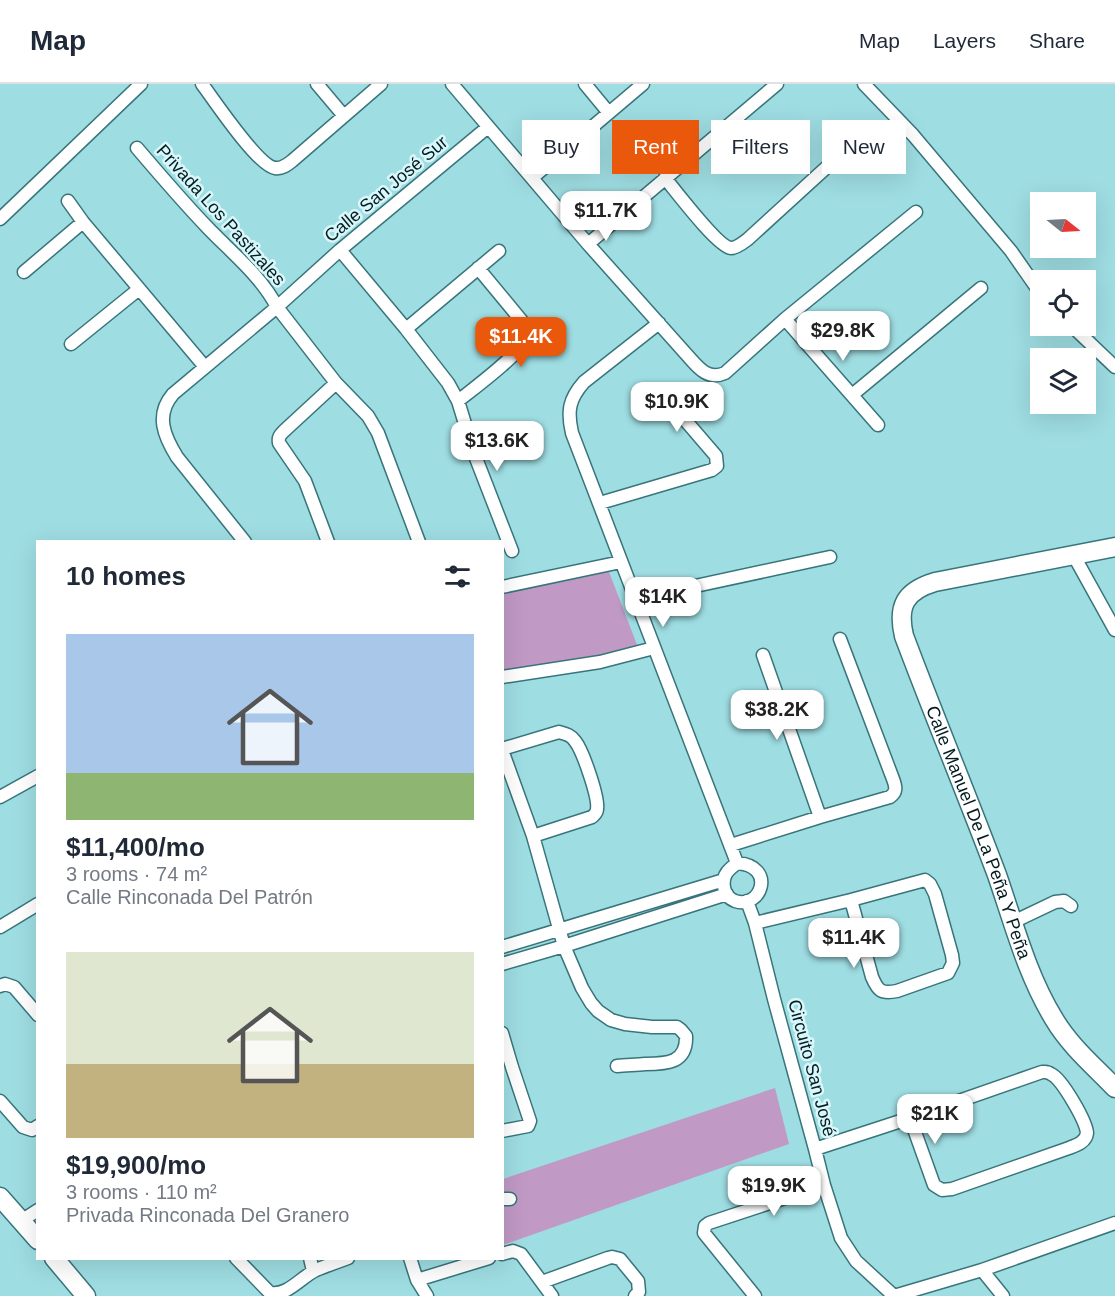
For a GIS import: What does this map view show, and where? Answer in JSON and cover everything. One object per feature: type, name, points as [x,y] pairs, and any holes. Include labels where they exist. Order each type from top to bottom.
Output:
[{"type":"street","points":[[0,219],[141,84]]},
{"type":"street","points":[[202,84],[252,151],[264,162],[276,168],[282,168],[292,161],[381,84]]},
{"type":"street","points":[[317,84],[344,116]]},
{"type":"street","points":[[452,84],[588,244],[709,375],[720,375],[728,370],[785,319],[916,212]]},
{"type":"street","points":[[585,84],[609,113]]},
{"type":"street","points":[[532,178],[643,84]]},
{"type":"street","points":[[588,244],[777,84]]},
{"type":"street","points":[[864,84],[913,135],[1011,250],[1030,280]]},
{"type":"street","name":"Calle San José Sur","points":[[243,540],[170,446],[165,432],[163,411],[167,402],[173,394],[277,307],[340,250],[488,127]]},
{"type":"street","name":"Privada Los Pastizales","points":[[137,148],[188,207],[250,270],[336,383],[368,416],[378,433],[419,540]]},
{"type":"street","points":[[665,178],[723,245],[731,248],[748,239],[822,172]]},
{"type":"street","points":[[68,201],[205,367]]},
{"type":"street","points":[[24,272],[84,222]]},
{"type":"street","points":[[340,250],[448,383],[458,401],[474,453],[512,551]]},
{"type":"street","points":[[406,329],[500,251]]},
{"type":"street","points":[[458,401],[523,346],[528,337],[528,332],[519,317],[478,268]]},
{"type":"street","points":[[852,395],[981,288]]},
{"type":"street","points":[[71,344],[139,289]]},
{"type":"street","points":[[785,319],[878,425]]},
{"type":"street","points":[[659,323],[584,382],[572,399],[569,419],[572,433],[737,863]]},
{"type":"street","points":[[1082,336],[1115,367]]},
{"type":"street","points":[[327,540],[305,481],[279,443],[279,436],[336,383]]},
{"type":"street","points":[[600,503],[712,470],[717,466],[716,456],[674,406]]},
{"type":"street","name":"Calle Manuel De La Peña Y Peña","points":[[1115,547],[922,586],[911,594],[904,604],[901,620],[908,646],[1041,995],[1055,1021],[1074,1047],[1115,1088]]},
{"type":"street","points":[[1074,556],[1115,630]]},
{"type":"street","points":[[635,599],[830,557]]},
{"type":"street","points":[[504,587],[621,562]]},
{"type":"street","points":[[731,845],[894,795],[896,791],[890,769],[840,639]]},
{"type":"street","points":[[504,677],[600,662],[654,648]]},
{"type":"street","points":[[763,655],[820,817]]},
{"type":"street","points":[[504,749],[559,732],[568,735],[577,744],[594,787],[598,809],[592,817],[532,836]]},
{"type":"street","points":[[504,756],[532,836],[562,938],[582,988],[591,1003],[611,1020],[652,1027],[677,1027],[686,1036],[684,1050],[675,1060],[664,1064],[616,1066]]},
{"type":"street","points":[[0,797],[36,777]]},
{"type":"street","points":[[737,863],[753,867],[761,879],[759,893],[747,901],[736,901],[727,894],[724,887],[724,880],[729,870],[737,863]]},
{"type":"street","points":[[504,962],[562,938],[724,880]]},
{"type":"street","points":[[755,923],[925,880],[935,894],[952,955],[953,963],[948,973],[889,993],[877,988],[851,900]]},
{"type":"street","points":[[504,947],[562,938],[727,894]]},
{"type":"street","name":"Circuito San José","points":[[747,901],[755,923],[824,1185],[841,1238],[856,1261],[894,1296]]},
{"type":"street","points":[[1013,922],[1055,902],[1064,901],[1071,906]]},
{"type":"street","points":[[0,927],[36,905]]},
{"type":"street","points":[[0,986],[5,984],[14,987],[36,1013]]},
{"type":"street","points":[[504,1047],[507,1068],[530,1121],[528,1126],[504,1131]]},
{"type":"street","points":[[815,1149],[1032,1075],[1047,1072],[1054,1075],[1083,1118],[1087,1133],[1084,1140],[1070,1148],[952,1189],[942,1190],[934,1185],[910,1118]]},
{"type":"street","points":[[0,1101],[23,1127],[32,1130],[36,1127]]},
{"type":"street","points":[[755,1296],[704,1233],[705,1226],[709,1222],[824,1185]]},
{"type":"street","points":[[0,1197],[36,1238]]},
{"type":"street","points":[[21,1221],[36,1211]]},
{"type":"street","points":[[894,1296],[982,1270],[1115,1223]]},
{"type":"street","points":[[504,1253],[513,1251],[521,1254],[552,1296]]},
{"type":"street","points":[[542,1282],[616,1257],[636,1277],[639,1284],[637,1294]]},
{"type":"street","points":[[56,1260],[86,1296]]},
{"type":"street","points":[[238,1260],[270,1293],[276,1295],[284,1293],[314,1271],[343,1260]]},
{"type":"street","points":[[311,1260],[314,1271]]},
{"type":"street","points":[[411,1260],[417,1280],[427,1296]]},
{"type":"street","points":[[417,1280],[482,1260]]},
{"type":"street","points":[[982,1270],[1003,1296]]},
{"type":"shaded area","points":[[606,564],[639,650],[504,678],[504,584]]},
{"type":"shaded area","points":[[775,1088],[789,1144],[504,1245],[504,1179]]}]
